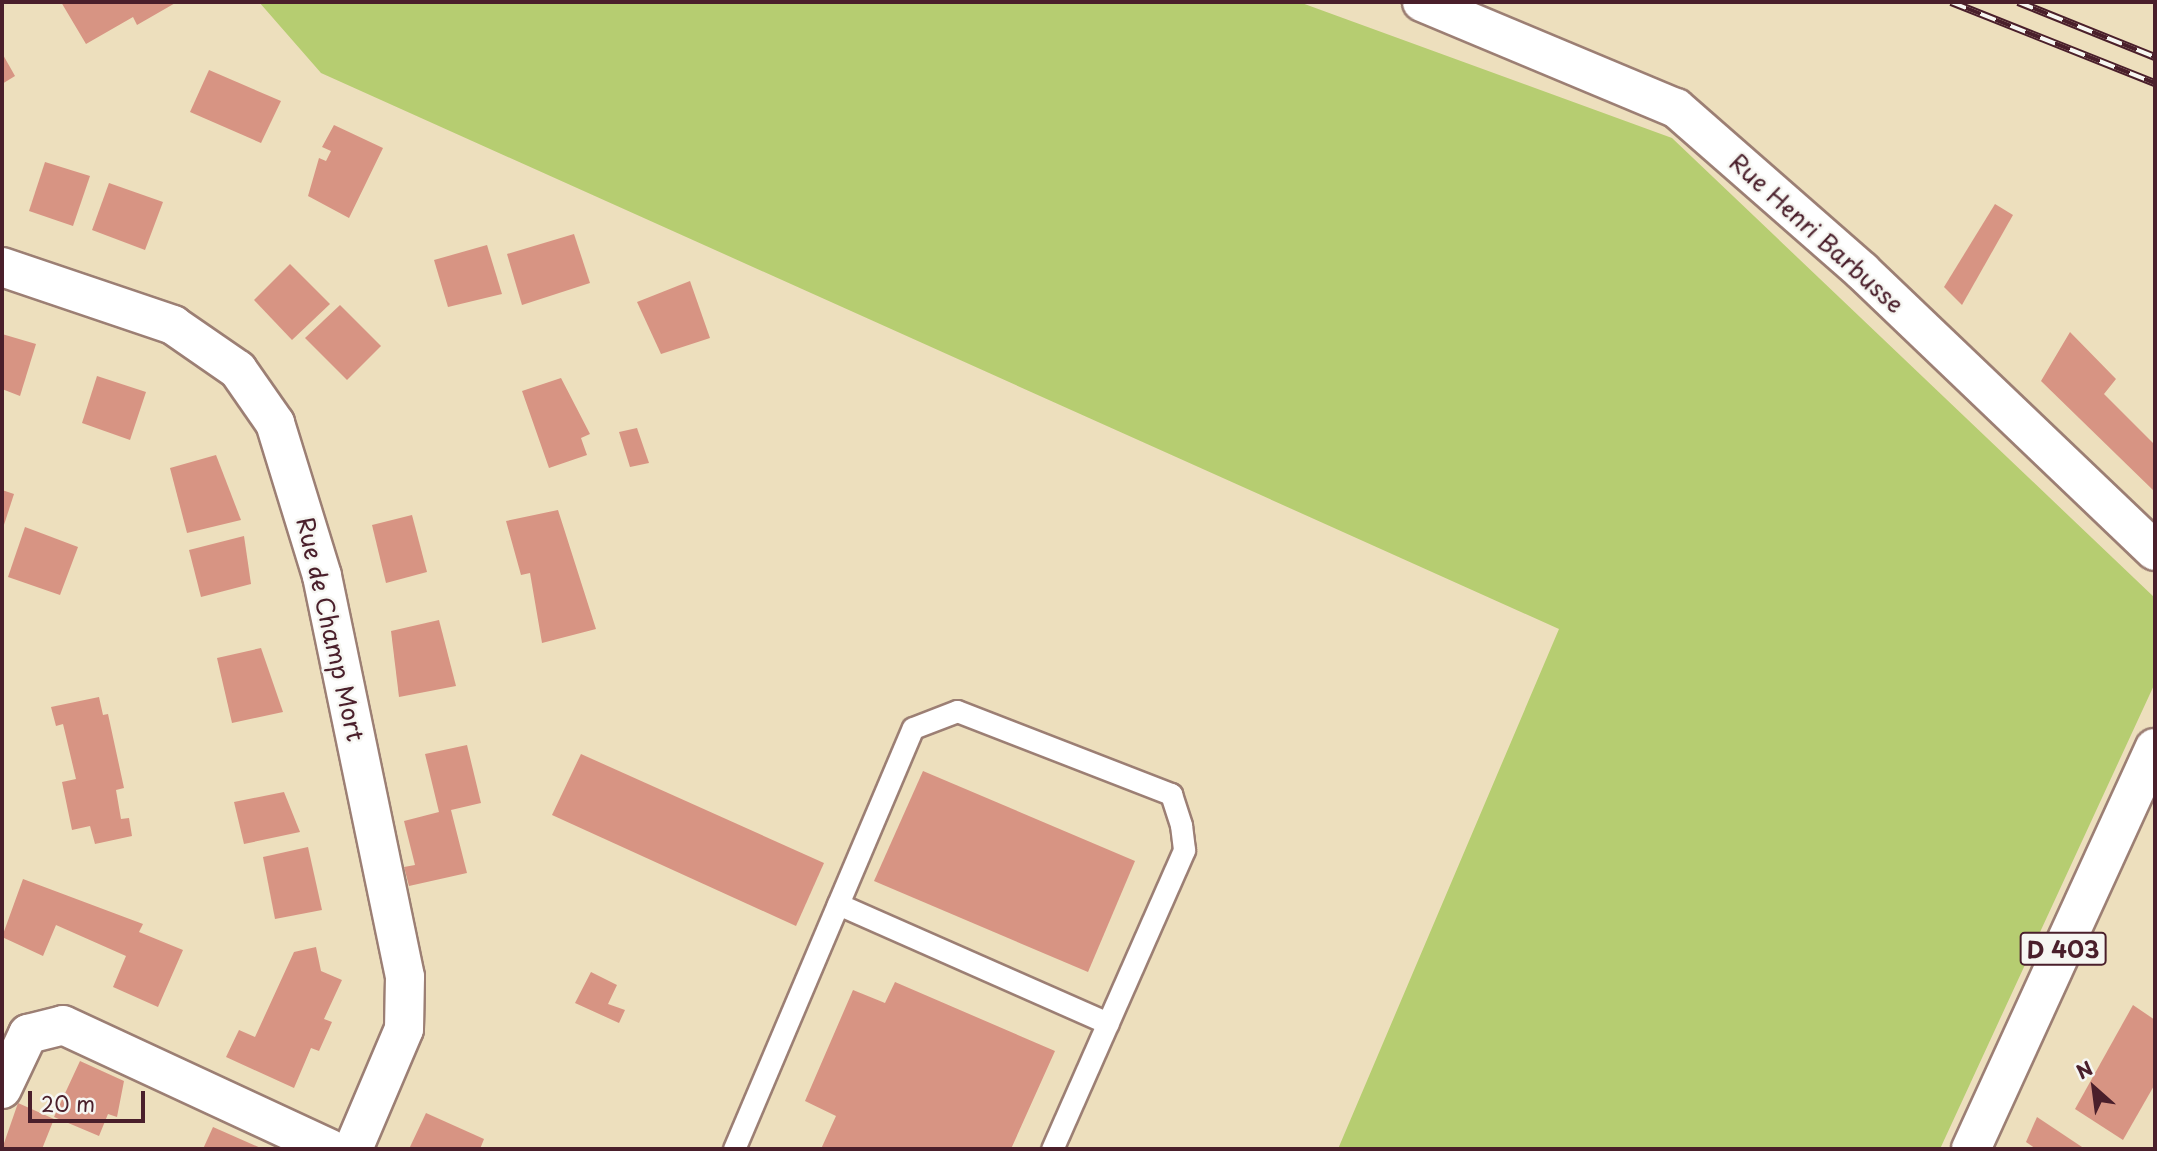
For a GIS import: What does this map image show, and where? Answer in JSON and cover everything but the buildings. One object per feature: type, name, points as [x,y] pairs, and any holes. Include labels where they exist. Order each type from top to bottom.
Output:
[{"type":"street","name":"Rue Henri Barbusse","points":[[1422,2],[1676,107],[1862,271],[2155,551]]},
{"type":"street","name":"Rue de Champ Mort","points":[[2,267],[173,325],[238,370],[275,423],[324,587],[405,977],[404,1029],[353,1149]]},
{"type":"street","name":"D 403","points":[[1971,1149],[2155,748]]},
{"type":"street","points":[[2,1089],[28,1034],[63,1025],[330,1149]]},
{"type":"lane","points":[[734,1149],[913,728],[929,718],[957,711],[1171,794],[1184,850],[1052,1149]]},
{"type":"lane","points":[[838,904],[1108,1023]]},
{"type":"green space","points":[[259,2],[1299,2],[1672,138],[2155,598],[2155,683],[1940,1149],[1338,1149],[1559,629],[321,73]]},
{"type":"railway","points":[[1951,2],[2155,83]]},
{"type":"railway","points":[[2018,2],[2155,57]]}]
